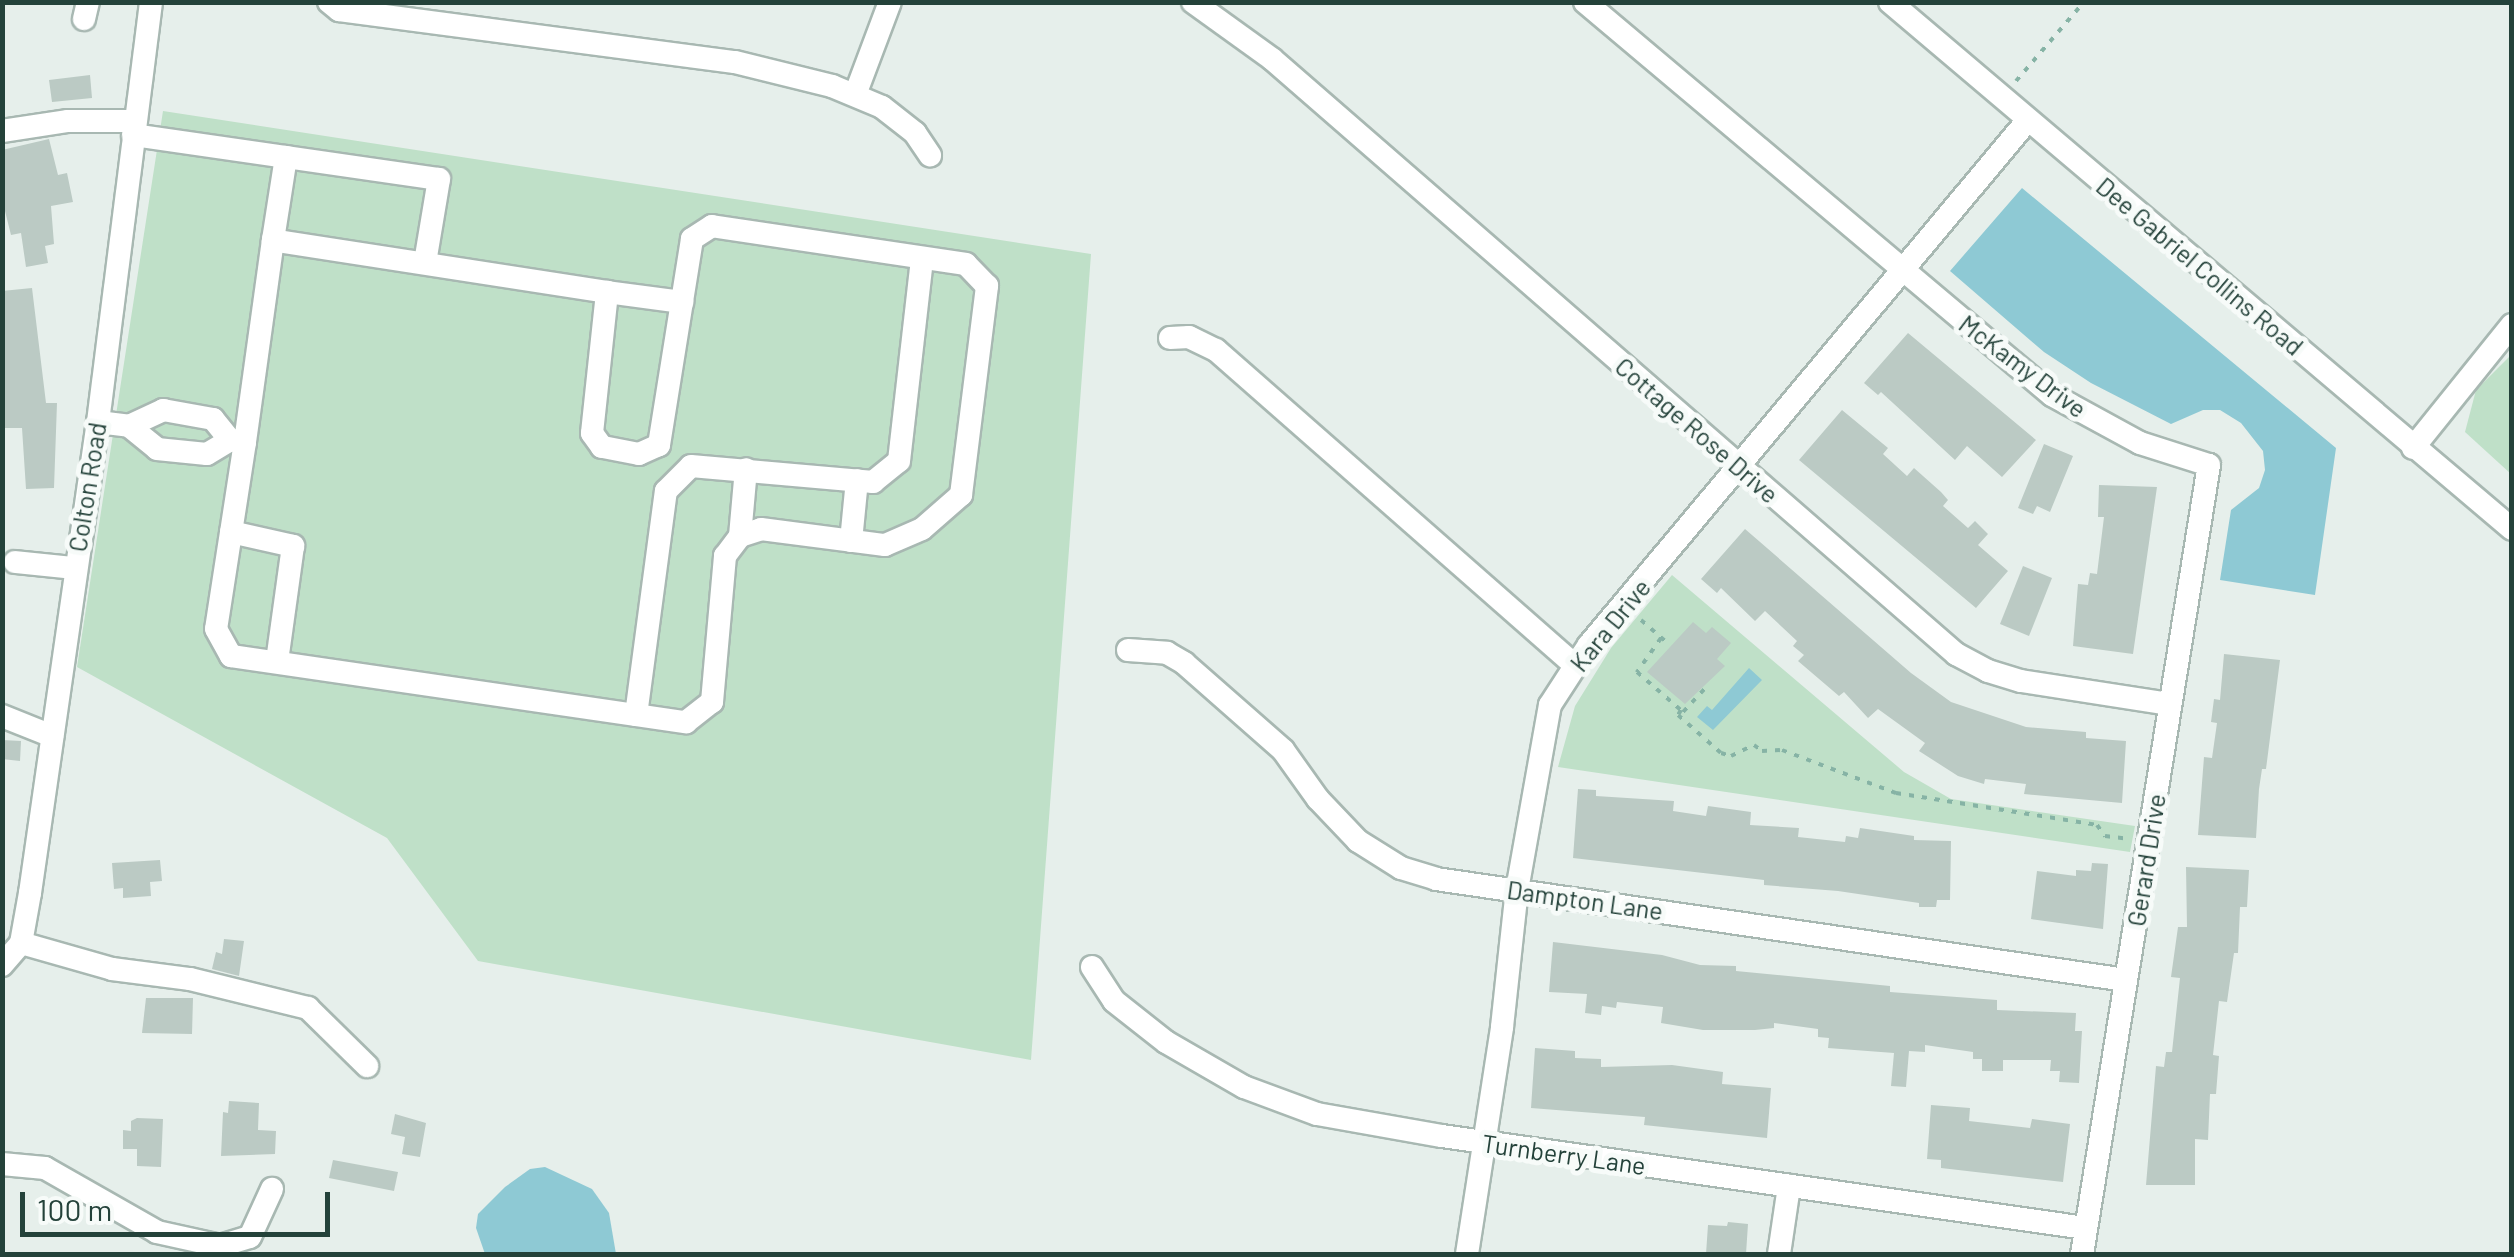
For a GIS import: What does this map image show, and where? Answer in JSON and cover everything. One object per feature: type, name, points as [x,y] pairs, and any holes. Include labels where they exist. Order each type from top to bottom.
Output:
[{"type":"street","name":"Colton Road","points":[[21,942],[98,422],[151,2]]},
{"type":"street","points":[[329,2],[338,10],[735,62],[855,95],[882,107],[915,133],[930,156]]},
{"type":"street","points":[[855,95],[890,2]]},
{"type":"street","name":"Cottage Rose Drive","points":[[1194,2],[1272,59],[1956,654],[1988,671],[2021,681],[2170,704]]},
{"type":"street","name":"McKamy Drive","points":[[1585,2],[2052,394],[2140,443],[2209,465]]},
{"type":"street","name":"Dee Gabriel Collins Road","points":[[1890,2],[2512,530]]},
{"type":"street","name":"Kara Drive","points":[[1467,1254],[1502,1027],[1517,890],[1550,705],[1575,665],[2028,120]]},
{"type":"street","points":[[2,131],[68,121],[134,128],[286,157],[439,179],[425,263]]},
{"type":"street","points":[[286,157],[237,441],[231,532],[216,630],[231,656],[686,722],[712,702],[725,556],[740,536],[746,469]]},
{"type":"street","points":[[607,292],[592,432],[602,446],[639,454],[659,445],[692,240],[712,226],[966,264],[987,286],[968,474],[962,496],[922,529],[884,545],[761,529],[740,536]]},
{"type":"street","points":[[273,240],[682,302]]},
{"type":"street","points":[[636,715],[666,491],[691,466],[873,482],[899,462],[922,258]]},
{"type":"street","points":[[2413,448],[2512,324]]},
{"type":"street","points":[[1170,338],[1190,337],[1216,350],[1575,665]]},
{"type":"street","points":[[129,426],[163,410],[213,419],[237,441]]},
{"type":"street","points":[[98,422],[129,426],[157,449],[207,454],[237,441]]},
{"type":"street","points":[[654,450],[678,478]]},
{"type":"street","name":"Gerard Drive","points":[[2082,1254],[2209,465]]},
{"type":"street","points":[[851,541],[857,480]]},
{"type":"street","points":[[231,532],[294,546],[277,662]]},
{"type":"street","points":[[15,562],[74,568]]},
{"type":"street","name":"Dampton Lane","points":[[1128,650],[1167,654],[1184,662],[1260,727],[1338,822],[1378,856],[1436,879],[2126,980]]},
{"type":"street","points":[[2,716],[52,736]]},
{"type":"street","points":[[2,965],[21,942],[112,969],[190,979],[308,1008],[367,1066]]},
{"type":"street","name":"Turnberry Lane","points":[[1092,966],[1103,989],[1128,1014],[1166,1042],[1244,1087],[1317,1114],[1482,1142],[2085,1228]]},
{"type":"street","points":[[2,1164],[46,1168],[157,1232],[220,1246],[250,1237],[272,1189]]},
{"type":"street","points":[[1779,1254],[1790,1186]]},
{"type":"path","points":[[2003,96],[2084,2]]},
{"type":"path","points":[[1641,620],[1663,639],[1637,672],[1682,710]]},
{"type":"path","points":[[1705,688],[1678,715],[1721,753],[1731,756],[1754,745],[1762,751],[1782,750],[1808,764],[1896,793],[2097,824],[2105,836],[2128,839]]},
{"type":"green space","points":[[163,111],[1091,254],[1031,1060],[478,961],[387,838],[77,667]]},
{"type":"green space","points":[[2511,355],[2511,474],[2465,432],[2476,390]]},
{"type":"green space","points":[[1672,575],[1904,772],[1951,799],[2135,826],[2130,852],[1558,767],[1575,706],[1611,648]]},
{"type":"water","points":[[2022,188],[2336,448],[2315,595],[2220,580],[2231,510],[2259,488],[2265,470],[2263,451],[2241,423],[2220,410],[2203,410],[2171,424],[2091,383],[2044,352],[1950,271]]},
{"type":"water","points":[[1749,668],[1762,680],[1713,730],[1697,717],[1707,706],[1712,710]]},
{"type":"water","points":[[545,1167],[592,1189],[609,1213],[616,1254],[485,1254],[476,1228],[478,1214],[530,1169]]},
{"type":"building","points":[[90,75],[92,98],[52,102],[49,80]]},
{"type":"building","points":[[49,139],[58,175],[67,173],[73,202],[51,206],[54,244],[45,246],[48,263],[26,267],[21,233],[11,235],[5,211],[2,150]]},
{"type":"building","points":[[32,288],[46,403],[57,403],[54,488],[26,489],[22,428],[5,428],[2,291]]},
{"type":"building","points":[[1908,333],[2036,440],[2002,477],[1967,446],[1955,460],[1881,392],[1878,395],[1864,383]]},
{"type":"building","points":[[1842,410],[1888,448],[1883,454],[1907,476],[1914,468],[1941,492],[1948,500],[1943,506],[1968,528],[1975,521],[1988,534],[1978,545],[2008,571],[1976,608],[1799,460]]},
{"type":"building","points":[[2044,444],[2073,456],[2050,512],[2037,506],[2033,514],[2018,508]]},
{"type":"building","points":[[2099,485],[2157,487],[2133,654],[2073,646],[2078,584],[2088,585],[2090,573],[2097,574],[2104,517],[2098,517]]},
{"type":"building","points":[[1745,529],[1911,673],[1951,702],[2026,727],[2086,732],[2086,738],[2126,741],[2122,803],[2024,794],[2026,784],[1985,779],[1984,784],[1958,776],[1919,751],[1925,743],[1878,709],[1868,718],[1844,692],[1839,696],[1798,661],[1804,655],[1793,646],[1797,641],[1765,611],[1755,621],[1721,588],[1717,593],[1701,579]]},
{"type":"building","points":[[2023,566],[2052,578],[2029,636],[2000,624]]},
{"type":"building","points":[[1693,622],[1706,633],[1712,627],[1731,643],[1717,659],[1725,666],[1685,704],[1647,672]]},
{"type":"building","points":[[2224,654],[2280,660],[2266,769],[2262,769],[2259,789],[2256,838],[2198,835],[2204,757],[2212,758],[2217,723],[2211,722],[2214,699],[2220,700]]},
{"type":"building","points":[[2,740],[21,741],[20,761],[2,759]]},
{"type":"building","points":[[1578,789],[1596,790],[1596,796],[1674,801],[1673,811],[1706,816],[1708,806],[1751,812],[1750,825],[1799,828],[1798,837],[1845,842],[1846,836],[1858,838],[1860,828],[1914,836],[1914,840],[1951,841],[1950,900],[1937,900],[1936,907],[1919,907],[1919,903],[1838,891],[1764,885],[1764,880],[1573,858]]},
{"type":"building","points":[[160,860],[162,881],[150,882],[151,896],[123,898],[123,888],[114,889],[112,863]]},
{"type":"building","points":[[2092,863],[2108,864],[2103,929],[2031,919],[2037,871],[2076,876],[2076,870],[2091,871]]},
{"type":"building","points":[[2186,867],[2249,870],[2247,907],[2240,907],[2238,953],[2234,953],[2227,1002],[2219,1001],[2213,1055],[2219,1056],[2216,1094],[2210,1094],[2208,1140],[2195,1139],[2195,1185],[2146,1185],[2156,1066],[2164,1067],[2166,1052],[2172,1052],[2180,978],[2171,977],[2178,927],[2187,927]]},
{"type":"building","points":[[224,939],[244,941],[239,976],[212,969],[216,952],[222,954]]},
{"type":"building","points":[[1553,942],[1662,955],[1700,965],[1736,966],[1736,971],[1890,986],[1890,992],[1997,1000],[1997,1010],[2076,1013],[2075,1031],[2082,1031],[2079,1083],[2059,1082],[2060,1071],[2050,1071],[2051,1060],[2003,1060],[2003,1071],[1982,1071],[1982,1059],[1973,1059],[1973,1052],[1925,1045],[1925,1052],[1909,1051],[1906,1087],[1891,1086],[1894,1053],[1828,1048],[1829,1038],[1818,1037],[1818,1029],[1774,1023],[1774,1028],[1755,1030],[1703,1030],[1661,1023],[1663,1007],[1617,1002],[1616,1008],[1602,1006],[1601,1015],[1585,1013],[1587,994],[1549,992]]},
{"type":"building","points":[[146,998],[193,998],[192,1034],[142,1033]]},
{"type":"building","points":[[1535,1048],[1575,1051],[1575,1058],[1601,1059],[1601,1067],[1672,1065],[1723,1072],[1722,1084],[1771,1088],[1767,1138],[1644,1125],[1645,1117],[1531,1108]]},
{"type":"building","points":[[229,1101],[259,1103],[258,1130],[276,1131],[275,1154],[221,1156],[223,1112],[228,1113]]},
{"type":"building","points":[[1931,1105],[1970,1108],[1969,1121],[2030,1128],[2032,1119],[2070,1124],[2063,1182],[1941,1168],[1941,1160],[1927,1159]]},
{"type":"building","points":[[395,1114],[426,1123],[420,1157],[402,1154],[405,1137],[391,1134]]},
{"type":"building","points":[[163,1119],[161,1167],[137,1166],[137,1149],[123,1149],[123,1130],[131,1131],[131,1121]]},
{"type":"building","points":[[333,1160],[398,1172],[394,1191],[329,1178]]},
{"type":"building","points":[[1728,1222],[1748,1224],[1746,1254],[1706,1254],[1708,1225],[1727,1226]]}]
